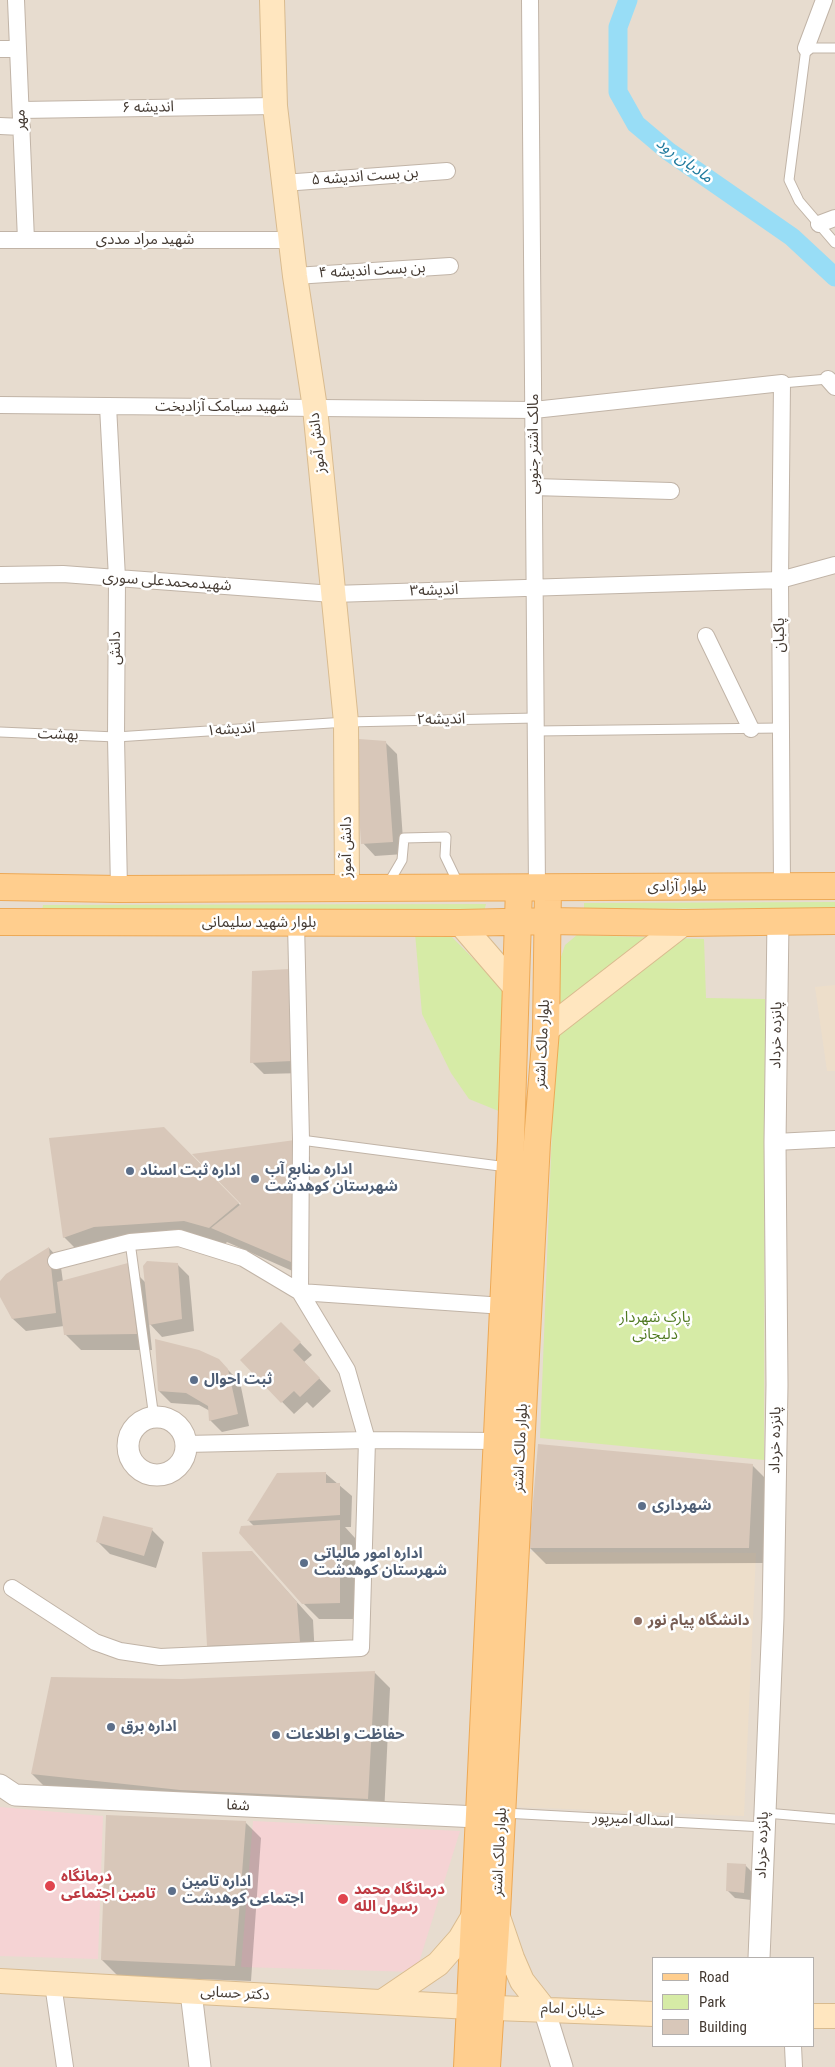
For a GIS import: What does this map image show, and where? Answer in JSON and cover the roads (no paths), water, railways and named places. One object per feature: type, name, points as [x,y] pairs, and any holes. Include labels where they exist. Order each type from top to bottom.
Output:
[{"type":"main road","name":"دانش آموز","points":[[272,0],[275,106],[294,276],[315,408],[346,722],[347,888]]},
{"type":"main road","name":"بلوار آزادی","points":[[535,888],[835,886]]},
{"type":"main road","points":[[12,922],[12,887],[119,889],[535,888]]},
{"type":"main road","name":"بلوار مالک اشتر","points":[[490,1815],[498,1441],[510,1167],[524,1141],[546,1030],[547,920],[535,888]]},
{"type":"main road","name":"بلوار مالک اشتر","points":[[481,2007],[524,1141],[516,988],[519,921],[535,888]]},
{"type":"main road","points":[[519,921],[684,923],[835,921]]},
{"type":"main road","name":"بلوار شهید سلیمانی","points":[[12,922],[460,923],[519,921]]},
{"type":"main road","points":[[460,923],[516,988]]},
{"type":"main road","points":[[546,1030],[684,923]]},
{"type":"main road","points":[[382,2002],[438,1964],[485,1915],[512,1958],[522,1981],[544,2008]]},
{"type":"main road","name":"دکتر حسابی","points":[[0,1981],[481,2007]]},
{"type":"main road","points":[[467,2067],[481,2007]]},
{"type":"main road","points":[[481,2007],[487,2067]]},
{"type":"main road","name":"خیابان امام","points":[[481,2007],[544,2008],[652,2014]]},
{"type":"main road","points":[[815,2016],[835,2016]]},
{"type":"street","name":"مهر","points":[[16,0],[26,240]]},
{"type":"street","name":"مالک اشتر جنوبی","points":[[530,0],[536,724],[535,888]]},
{"type":"street","points":[[806,48],[824,0]]},
{"type":"street","points":[[0,49],[18,49]]},
{"type":"street","name":"اندیشه ۶","points":[[21,110],[275,106]]},
{"type":"street","points":[[0,126],[22,126]]},
{"type":"street","name":"بن بست اندیشه ۵","points":[[283,183],[447,171]]},
{"type":"street","points":[[819,224],[835,218]]},
{"type":"street","name":"شهید مراد مددی","points":[[0,240],[291,240]]},
{"type":"street","name":"بن بست اندیشه ۴","points":[[294,276],[450,266]]},
{"type":"street","name":"شهید سیامک آزادبخت","points":[[0,405],[534,410],[782,383]]},
{"type":"street","name":"پاکبان","points":[[782,383],[780,580],[782,886]]},
{"type":"street","name":"دانش","points":[[108,406],[116,578],[116,737],[119,889]]},
{"type":"street","points":[[534,488],[671,492]]},
{"type":"street","name":"اندیشه۳","points":[[333,594],[780,580],[835,565]]},
{"type":"street","name":"شهیدمحمدعلی سوری","points":[[0,575],[63,574],[333,594]]},
{"type":"street","points":[[706,636],[751,729]]},
{"type":"street","name":"پانزده خرداد","points":[[759,1957],[773,1618],[778,921]]},
{"type":"street","points":[[12,1588],[94,1642],[120,1651],[160,1657],[361,1648],[367,1440],[347,1370],[300,1292],[301,1140],[296,923]]},
{"type":"street","points":[[775,1142],[835,1139]]},
{"type":"street","points":[[56,1262],[130,1242],[179,1238],[243,1258],[300,1292],[504,1306]]},
{"type":"street","points":[[154,1418],[164,1418],[179,1427],[184,1435],[186,1444],[182,1460],[169,1472],[151,1475],[136,1466],[130,1458],[128,1440],[138,1425],[154,1418]]},
{"type":"street","points":[[186,1444],[367,1440],[498,1441]]},
{"type":"street","name":"شفا","points":[[0,1785],[15,1795],[490,1815]]},
{"type":"street","points":[[53,1984],[65,2067]]},
{"type":"street","points":[[191,1992],[200,2067]]},
{"type":"street","points":[[544,2008],[562,2067]]},
{"type":"street","points":[[793,2047],[794,2067]]},
{"type":"lane","points":[[835,48],[806,48],[789,180],[799,201],[835,243]]},
{"type":"lane","points":[[782,383],[832,383]]},
{"type":"lane","name":"اندیشه۱","points":[[116,737],[346,722]]},
{"type":"lane","name":"اندیشه۲","points":[[346,722],[780,728]]},
{"type":"lane","name":"بهشت","points":[[0,732],[116,737]]},
{"type":"lane","points":[[386,888],[402,860],[404,838],[446,837],[445,856],[460,888]]},
{"type":"lane","points":[[301,1140],[510,1167]]},
{"type":"lane","points":[[130,1242],[154,1418]]},
{"type":"lane","name":"اسداله امیرپور","points":[[490,1815],[764,1820],[835,1819]]},
{"type":"waterway","name":"مادیان رود","points":[[628,0],[618,27],[618,92],[636,124],[668,151],[792,237],[835,277]]},
{"type":"place","name":"اداره ثبت اسناد","points":[[130,1171]]},
{"type":"place","name":"اداره منابع آب شهرستان کوهدشت","points":[[255,1179]]},
{"type":"place","name":"ثبت احوال","points":[[194,1380]]},
{"type":"place","name":"شهرداری","points":[[642,1506]]},
{"type":"place","name":"اداره امور مالیاتی شهرستان کوهدشت","points":[[304,1563]]},
{"type":"place","name":"دانشگاه پیام نور","points":[[638,1621]]},
{"type":"place","name":"اداره برق","points":[[111,1727]]},
{"type":"place","name":"حفاظت و اطلاعات","points":[[276,1735]]},
{"type":"place","name":"درمانگاه تامین اجتماعی","points":[[50,1886]]},
{"type":"place","name":"اداره تامین اجتماعی کوهدشت","points":[[172,1891]]},
{"type":"place","name":"درمانگاه محمد رسول الله","points":[[343,1899]]},
{"type":"park label","name":"پارک شهردار دلیجانی","points":[[655,1326]]}]
